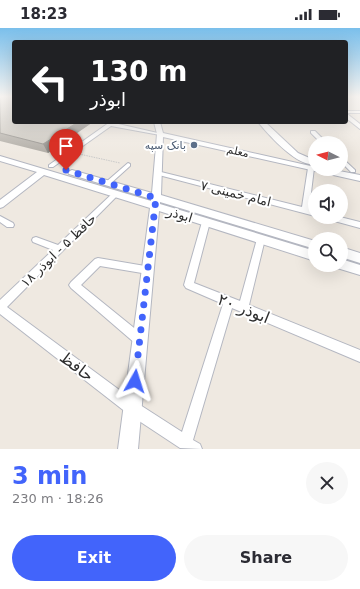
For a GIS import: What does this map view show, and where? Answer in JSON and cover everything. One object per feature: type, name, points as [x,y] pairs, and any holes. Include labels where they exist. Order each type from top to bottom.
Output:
[{"type":"main road","points":[[351,116],[360,123]]},
{"type":"main road","points":[[348,117],[360,127]]},
{"type":"main road","points":[[263,124],[295,155],[308,163]]},
{"type":"main road","points":[[128,449],[155,202],[159,128]]},
{"type":"main road","name":"معلم","points":[[159,128],[263,157],[308,166]]},
{"type":"main road","points":[[263,157],[281,152],[284,150],[283,144]]},
{"type":"main road","name":"ابوذر","points":[[0,151],[116,194],[155,202],[308,243]]},
{"type":"main road","name":"ابوذر","points":[[0,158],[108,183],[206,222],[308,254]]},
{"type":"main road","points":[[0,204],[48,168]]},
{"type":"main road","name":"معلم","points":[[348,175],[360,178]]},
{"type":"main road","points":[[348,254],[360,258]]},
{"type":"main road","points":[[348,266],[360,270]]},
{"type":"street","points":[[48,168],[110,124]]},
{"type":"street","points":[[121,124],[159,128]]},
{"type":"street","points":[[313,132],[317,136]]},
{"type":"street","points":[[108,183],[128,165]]},
{"type":"street","points":[[348,165],[357,172]]},
{"type":"street","name":"امام خمینی ۷","points":[[157,173],[308,212]]},
{"type":"street","points":[[305,211],[312,176]]},
{"type":"street","name":"حافظ ۵ - ابوذر ۱۸","points":[[0,308],[58,249],[116,194]]},
{"type":"street","points":[[0,219],[10,225]]},
{"type":"street","name":"ابوذر ۲۰","points":[[206,222],[189,285],[360,356]]},
{"type":"street","points":[[348,222],[360,225]]},
{"type":"street","points":[[243,308],[261,239]]},
{"type":"street","points":[[36,240],[58,249]]},
{"type":"street","points":[[140,340],[74,285],[98,262],[148,270]]},
{"type":"street","points":[[190,446],[229,302]]},
{"type":"street","name":"حافظ","points":[[0,308],[132,408],[190,446]]},
{"type":"path","points":[[78,154],[128,165]]},
{"type":"building","points":[[0,116],[12,116],[12,124],[75,124],[43,144],[0,133]]},
{"type":"place","name":"بانک سپه","points":[[194,145]]},
{"type":"route","points":[[66,170],[156,198],[135,381]]}]
